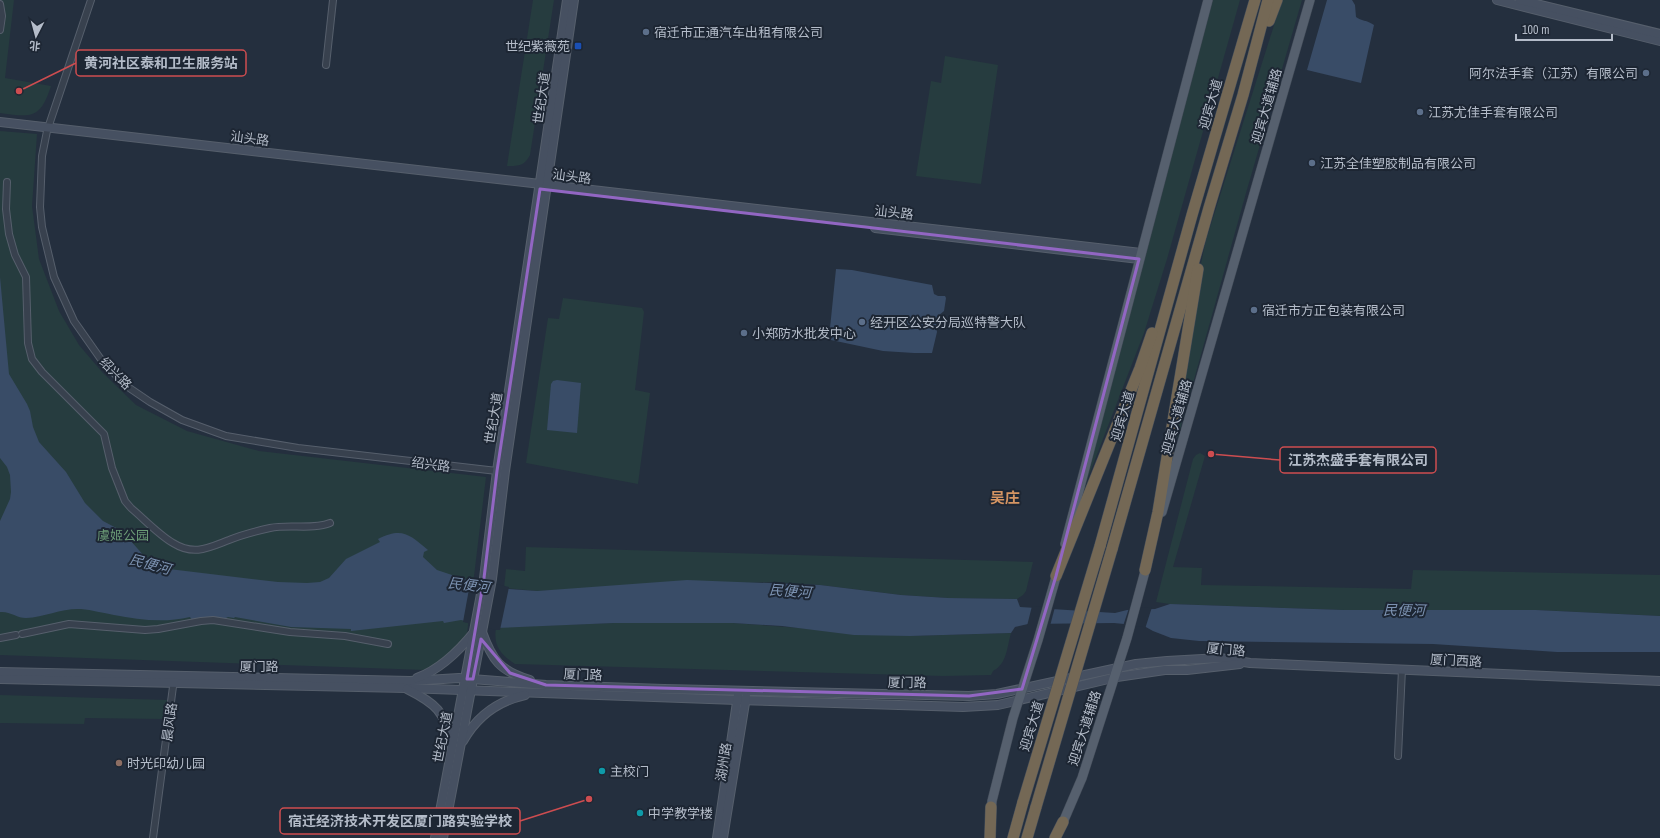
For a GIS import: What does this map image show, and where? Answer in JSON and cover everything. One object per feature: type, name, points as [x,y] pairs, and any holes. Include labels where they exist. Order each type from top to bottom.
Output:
[{"type":"highway","points":[[1231,83],[1250,0]]},
{"type":"highway","name":"迎宾大道","points":[[1013,838],[1100,546],[1192,215],[1255,0]]},
{"type":"highway","name":"迎宾大道","points":[[1027,838],[1243,95],[1268,0]]},
{"type":"highway","points":[[1243,95],[1277,0]]},
{"type":"highway","points":[[1145,570],[1158,512],[1209,208]]},
{"type":"highway","points":[[1056,576],[1140,368],[1192,215]]},
{"type":"highway","points":[[989,838],[991,807]]},
{"type":"highway","points":[[1055,838],[1063,822]]},
{"type":"main road","points":[[991,807],[1013,718],[1051,596],[1208,0]]},
{"type":"main road","name":"迎宾大道辅路","points":[[1063,822],[1082,778],[1127,638],[1145,570],[1214,336],[1310,0]]},
{"type":"street","name":"绍兴路","points":[[91,0],[47,129],[42,156],[40,207],[42,227],[54,277],[74,321],[100,358],[125,385],[150,402],[182,420],[226,436],[298,448],[497,471]]},
{"type":"street","points":[[326,65],[333,0]]},
{"type":"street","name":"世纪大道","points":[[435,838],[468,690],[505,472],[544,187],[567,0]]},
{"type":"street","name":"世纪大道","points":[[488,578],[497,471],[574,0]]},
{"type":"street","points":[[1497,0],[1660,41]]},
{"type":"street","points":[[1520,0],[1660,34]]},
{"type":"street","points":[[0,4],[2,16],[0,30]]},
{"type":"street","name":"汕头路","points":[[0,122],[47,129],[1140,256]]},
{"type":"street","name":"汕头路","points":[[0,126],[47,129]]},
{"type":"street","points":[[7,182],[6,209],[9,234],[15,255],[26,277],[28,343],[32,359],[42,372],[104,434],[112,468],[126,501],[131,508],[172,543],[186,550],[210,548],[229,540],[268,528],[283,526],[321,527],[330,523]]},
{"type":"street","points":[[0,638],[69,624],[145,630],[213,620],[290,632],[339,636],[388,644]]},
{"type":"street","points":[[456,749],[447,725],[434,704],[407,684],[425,675],[452,657],[479,628],[489,650],[502,667],[510,673],[546,684]]},
{"type":"street","name":"厦门路","points":[[407,684],[470,679],[546,684],[742,691],[969,696],[997,694],[1118,667],[1167,661],[1220,658],[1250,663]]},
{"type":"street","name":"厦门路","points":[[0,679],[174,680],[320,678],[468,690],[963,706],[998,705],[1114,678],[1165,670],[1187,670],[1250,663]]},
{"type":"street","name":"厦门西路","points":[[1250,663],[1660,681]]},
{"type":"street","points":[[1398,756],[1402,669]]},
{"type":"street","name":"厦门路","points":[[0,672],[174,680]]},
{"type":"street","name":"晨风路","points":[[153,838],[174,680]]},
{"type":"street","name":"湖州路","points":[[723,838],[742,691]]},
{"type":"street","points":[[456,749],[480,718],[495,706],[514,697],[538,692]]},
{"type":"street","name":"湖州路","points":[[717,838],[741,700]]},
{"type":"street","name":"世纪大道","points":[[443,838],[456,749]]},
{"type":"highlighted area","points":[[540,189],[1139,259],[1056,576],[1022,689],[969,696],[546,685],[510,673],[481,639],[473,679],[467,679],[484,578],[497,471]]},
{"type":"green space","points":[[0,0],[14,0],[5,78],[51,86],[43,105],[33,114],[20,115],[0,113]]},
{"type":"green space","points":[[533,0],[554,0],[530,155],[521,165],[507,166]]},
{"type":"green space","points":[[1211,0],[1240,0],[1167,259],[1144,333],[1077,506]]},
{"type":"green space","points":[[1282,0],[1302,0],[1178,437],[1172,435],[1206,240]]},
{"type":"green space","points":[[945,56],[998,65],[981,184],[916,176],[931,81],[941,83]]},
{"type":"green space","name":"虞姬公园","points":[[0,131],[37,134],[32,206],[39,259],[59,311],[79,345],[102,372],[136,405],[187,431],[259,451],[486,477],[467,634],[443,660],[426,670],[0,655]]},
{"type":"green space","points":[[563,298],[642,308],[644,312],[635,390],[650,393],[638,484],[526,463],[548,318],[559,319]]},
{"type":"green space","points":[[1200,453],[1205,456],[1173,567],[1202,568],[1201,585],[1411,589],[1413,570],[1660,575],[1660,616],[1536,610],[1344,610],[1170,604],[1156,602],[1193,459]]},
{"type":"green space","points":[[526,547],[1033,562],[1026,591],[1017,599],[948,598],[901,595],[820,585],[773,582],[537,591],[504,588],[506,569],[525,571]]},
{"type":"green space","points":[[614,623],[733,623],[910,636],[1011,633],[1004,660],[991,675],[944,676],[515,664],[499,649],[495,634],[496,628],[505,627]]},
{"type":"green space","points":[[0,695],[167,700],[165,719],[85,718],[84,724],[0,723]]},
{"type":"water","points":[[1327,0],[1352,0],[1355,5],[1356,17],[1374,25],[1361,83],[1307,70]]},
{"type":"water","points":[[836,269],[852,270],[932,285],[934,294],[938,296],[945,296],[944,311],[938,316],[936,323],[937,332],[932,353],[883,351],[831,340],[829,338]]},
{"type":"water","name":"民便河","points":[[0,277],[9,374],[27,404],[33,427],[39,442],[66,472],[85,503],[103,521],[122,531],[145,557],[159,566],[169,569],[278,582],[320,582],[329,578],[346,559],[380,542],[378,539],[393,533],[399,533],[410,536],[428,550],[424,552],[423,557],[437,570],[452,575],[456,579],[468,579],[509,589],[537,591],[687,580],[820,585],[901,595],[948,598],[1017,599],[1020,607],[1115,613],[1127,610],[1155,609],[1170,604],[1344,610],[1536,610],[1660,616],[1660,652],[1557,652],[1433,644],[1199,641],[1171,638],[1144,626],[1114,623],[1028,624],[1015,627],[1011,633],[910,636],[854,635],[782,626],[733,623],[614,623],[496,628],[461,620],[444,623],[443,621],[351,631],[351,629],[291,627],[235,617],[228,617],[224,619],[192,620],[190,617],[171,620],[142,619],[81,609],[23,618],[0,612],[0,521],[10,499],[11,492],[10,475],[7,467],[0,458]]},
{"type":"water","points":[[557,380],[581,383],[577,433],[547,430],[551,384],[553,381]]},
{"type":"pier","points":[[471,578],[509,587],[500,630],[463,622]]},
{"type":"pier","points":[[1032,606],[1055,607],[1050,626],[1027,626]]},
{"type":"pier","points":[[1152,607],[1145,629],[1143,627],[1123,626],[1129,608]]},
{"type":"place","name":"宿迁市正通汽车出租有限公司","points":[[646,32]]},
{"type":"place","name":"世纪紫薇苑","points":[[578,46]]},
{"type":"place","name":"阿尔法手套（江苏）有限公司","points":[[1646,73]]},
{"type":"place","name":"黄河社区泰和卫生服务站","points":[[19,91]]},
{"type":"place","name":"江苏尤佳手套有限公司","points":[[1420,112]]},
{"type":"place","name":"江苏全佳塑胶制品有限公司","points":[[1312,163]]},
{"type":"place","name":"宿迁市方正包装有限公司","points":[[1254,310]]},
{"type":"place","name":"经开区公安分局巡特警大队","points":[[862,322]]},
{"type":"place","name":"小郑防水批发中心","points":[[744,333]]},
{"type":"place","name":"江苏杰盛手套有限公司","points":[[1211,454]]},
{"type":"place","name":"时光印幼儿园","points":[[119,763]]},
{"type":"place","name":"主校门","points":[[602,771]]},
{"type":"place","name":"宿迁经济技术开发区厦门路实验学校","points":[[589,799]]},
{"type":"place","name":"中学教学楼","points":[[640,813]]},
{"type":"district","name":"吴庄","points":[[1005,498]]}]
